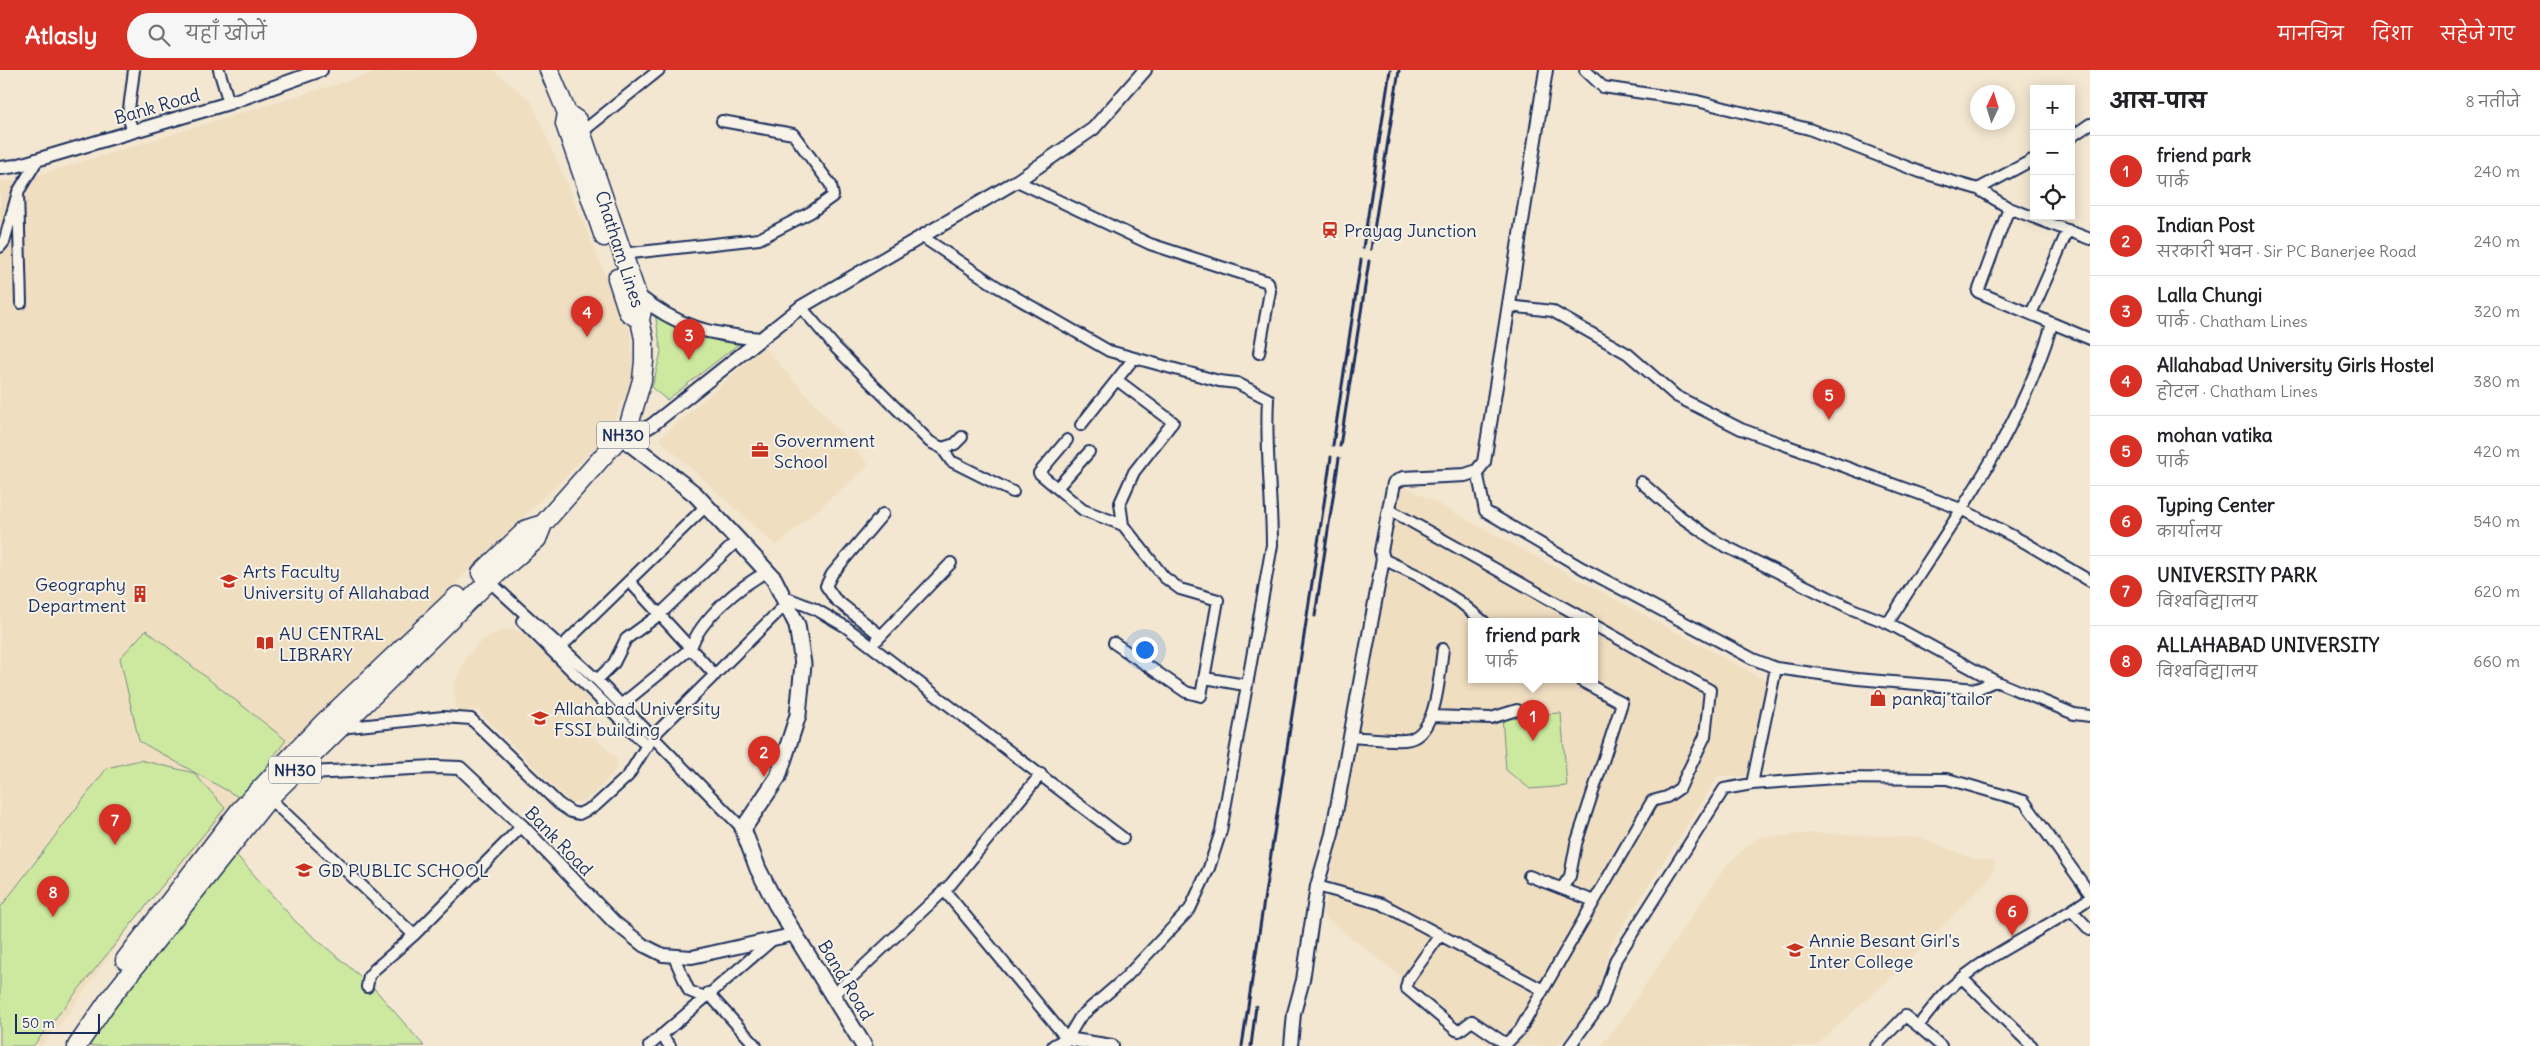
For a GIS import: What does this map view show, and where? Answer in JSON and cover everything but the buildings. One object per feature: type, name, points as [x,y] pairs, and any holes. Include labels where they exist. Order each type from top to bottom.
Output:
[{"type":"highway","name":"Chatham Lines","points":[[549,70],[566,113],[565,124],[628,312],[640,320],[642,310],[582,132],[577,120],[566,113]]},
{"type":"highway","name":"NH30","points":[[77,1046],[108,1001],[269,798],[285,772],[338,729],[488,581],[537,539],[544,524],[625,432],[642,380],[644,340],[640,320]]},
{"type":"highway","points":[[64,1046],[123,962],[240,810],[285,772],[324,722],[527,529],[544,524]]},
{"type":"main road","points":[[625,432],[695,494],[767,572],[797,625],[803,664],[798,715],[778,777],[744,829]]},
{"type":"main road","name":"Band Road","points":[[744,829],[758,870],[776,904],[864,1046]]},
{"type":"street","points":[[132,130],[128,117],[134,70]]},
{"type":"street","points":[[219,70],[228,103]]},
{"type":"street","name":"Bank Road","points":[[0,168],[38,159],[228,103],[302,73],[321,70]]},
{"type":"street","points":[[582,132],[659,70]]},
{"type":"street","points":[[625,432],[645,429],[652,425],[801,307],[1017,181],[1093,128],[1145,70]]},
{"type":"street","points":[[1291,1046],[1294,1013],[1303,980],[1317,886],[1332,834],[1383,559],[1381,551],[1394,483],[1403,478],[1464,475],[1477,471],[1484,462],[1546,70]]},
{"type":"street","points":[[1585,70],[1603,87],[1697,101],[1809,130],[1920,172],[1978,189],[2009,208],[2090,239]]},
{"type":"street","points":[[622,254],[759,239],[811,212],[833,196],[831,185],[793,134],[722,121]]},
{"type":"street","points":[[2075,134],[2090,124]]},
{"type":"street","points":[[0,247],[4,242],[18,192],[38,159]]},
{"type":"street","points":[[1978,189],[2030,161]]},
{"type":"street","points":[[1017,181],[1150,244],[1268,282],[1270,291],[1259,353]]},
{"type":"street","points":[[18,192],[21,303]]},
{"type":"street","points":[[2009,208],[1978,292],[2090,339]]},
{"type":"street","points":[[2032,314],[2068,230]]},
{"type":"street","points":[[921,236],[996,286],[1109,351],[1219,381],[1237,383],[1268,399],[1267,439],[1272,505],[1272,545],[1245,685],[1221,831],[1210,868],[1190,909],[1125,978],[1080,1017],[1067,1039],[1054,1046]]},
{"type":"street","points":[[635,293],[659,313],[678,323],[724,335],[761,339]]},
{"type":"street","points":[[1509,306],[1552,311],[1628,354],[1676,396],[1740,429],[1960,509],[2024,542],[2090,582]]},
{"type":"street","points":[[801,307],[836,348],[904,418],[930,442],[942,448],[951,461],[1013,492]]},
{"type":"street","points":[[1888,623],[1988,465],[2028,389],[2052,324]]},
{"type":"street","points":[[1081,425],[1134,358]]},
{"type":"street","points":[[1114,643],[1186,692],[1201,696],[1218,600],[1180,589],[1164,577],[1123,525],[1120,503],[1134,472],[1173,422],[1117,380]]},
{"type":"street","points":[[942,448],[955,444],[962,437]]},
{"type":"street","points":[[1068,440],[1039,473],[1083,510],[1123,525]]},
{"type":"street","points":[[1057,488],[1089,452]]},
{"type":"street","points":[[1477,471],[1485,511],[1582,568],[1753,659],[1776,668],[1857,679],[1977,689],[1995,681]]},
{"type":"street","points":[[1641,482],[1681,517],[1717,542],[1852,609],[1888,623],[1995,681],[2074,714],[2090,716]]},
{"type":"street","points":[[560,648],[706,506]]},
{"type":"street","points":[[1390,510],[1583,618]]},
{"type":"street","points":[[881,636],[836,599],[826,586],[832,574],[883,514]]},
{"type":"street","points":[[597,680],[614,663],[626,640],[659,615],[738,540]]},
{"type":"street","points":[[1383,559],[1419,576],[1460,602],[1479,618]]},
{"type":"street","points":[[870,645],[881,636],[951,563]]},
{"type":"street","points":[[621,705],[691,648],[694,636],[728,599],[749,581],[767,572]]},
{"type":"street","points":[[488,581],[597,680],[621,705],[650,741]]},
{"type":"street","points":[[630,582],[715,675]]},
{"type":"street","points":[[338,729],[443,717],[471,719],[559,804],[571,812],[579,814],[595,806],[628,776],[650,741],[715,675],[784,600],[815,609],[846,627],[1123,838]]},
{"type":"street","points":[[510,609],[744,829]]},
{"type":"street","points":[[1440,936],[1408,980],[1406,988],[1456,1030],[1459,1031],[1470,1022],[1475,1022],[1506,1044],[1520,1030],[1652,801],[1667,797],[1680,788],[1705,736],[1710,690],[1598,627]]},
{"type":"street","points":[[1350,737],[1406,740],[1421,733],[1432,716],[1443,649]]},
{"type":"street","points":[[1752,784],[1776,668]]},
{"type":"street","points":[[1205,678],[1245,685]]},
{"type":"street","points":[[1562,888],[1570,876],[1576,844],[1622,704],[1585,683]]},
{"type":"street","points":[[1432,716],[1491,718],[1517,710]]},
{"type":"street","name":"Bank Road","points":[[285,772],[434,766],[460,768],[522,826],[614,922],[643,945],[663,955],[692,957],[770,942],[796,934]]},
{"type":"street","points":[[833,996],[944,890],[1041,774]]},
{"type":"street","points":[[1570,1046],[1602,1002],[1616,959],[1724,789],[1752,784],[1836,778],[1947,779],[2024,801],[2090,896],[2072,911],[1990,957],[1948,991],[1918,1026]]},
{"type":"street","points":[[269,798],[414,935]]},
{"type":"street","points":[[367,987],[369,976],[375,969],[414,935],[522,826]]},
{"type":"street","points":[[1529,876],[1594,901]]},
{"type":"street","points":[[1317,886],[1382,904],[1543,990]]},
{"type":"street","points":[[944,890],[1067,1039],[1112,1046]]},
{"type":"street","points":[[2072,911],[2090,930]]},
{"type":"street","points":[[649,1046],[706,995],[770,942]]},
{"type":"street","points":[[674,957],[689,991],[706,995],[756,1046]]},
{"type":"street","points":[[1963,979],[2032,1046]]},
{"type":"street","points":[[1876,1046],[1905,1016],[1941,1046]]},
{"type":"street","points":[[661,1035],[670,1046]]},
{"type":"shaded area","name":"Arts Faculty University of Allahabad","points":[[383,70],[493,70],[531,101],[630,332],[635,376],[606,437],[309,725],[143,909],[62,1022],[41,1046],[0,1046],[0,181],[22,180]]},
{"type":"shaded area","points":[[764,347],[869,465],[776,546],[659,439]]},
{"type":"shaded area","points":[[1399,483],[1774,685],[1755,776],[1718,776],[1610,946],[1595,1004],[1558,1046],[1490,1046],[1322,915],[1328,892],[1390,498]]},
{"type":"shaded area","name":"Allahabad University FSSI building","points":[[512,629],[528,635],[538,649],[551,654],[572,678],[594,697],[587,710],[600,723],[590,733],[617,759],[616,769],[594,794],[581,802],[569,802],[477,709],[457,713],[454,686],[466,658],[477,645],[492,634]]},
{"type":"shaded area","name":"Annie Besant Girl's Inter College","points":[[1814,833],[1923,838],[1973,859],[1995,860],[1991,877],[1896,973],[1815,1046],[1601,1046],[1618,1025],[1726,866],[1757,838]]},
{"type":"green space","points":[[654,306],[724,331],[750,335],[667,400],[652,388],[661,352]]},
{"type":"green space","points":[[146,630],[286,740],[242,799],[139,741],[120,658]]},
{"type":"green space","points":[[1561,713],[1567,786],[1530,789],[1506,770],[1502,716]]},
{"type":"green space","points":[[140,760],[194,773],[225,808],[33,1046],[0,1046],[0,908],[107,768]]},
{"type":"green space","points":[[232,850],[296,922],[373,987],[424,1046],[83,1046]]},
{"type":"railway","points":[[1363,248],[1390,70]]},
{"type":"railway","points":[[1371,249],[1399,70]]},
{"type":"railway","points":[[1333,445],[1361,260]]},
{"type":"railway","points":[[1340,446],[1369,261]]},
{"type":"railway","points":[[1242,1046],[1331,457]]},
{"type":"railway","points":[[1315,616],[1339,458]]},
{"type":"railway","points":[[1251,1046],[1256,1006]]},
{"type":"place","name":"Prayag Junction","points":[[1330,230]]},
{"type":"place","name":"Allahabad University Girls Hostel","points":[[587,337]]},
{"type":"place","name":"Lalla Chungi","points":[[689,360]]},
{"type":"place","name":"mohan vatika","points":[[1829,420]]},
{"type":"place","name":"Government School","points":[[760,450]]},
{"type":"place","name":"Arts Faculty University of Allahabad","points":[[229,581]]},
{"type":"place","name":"Geography Department","points":[[140,594]]},
{"type":"place","name":"AU CENTRAL LIBRARY","points":[[265,643]]},
{"type":"place","name":"pankaj tailor","points":[[1878,698]]},
{"type":"place","name":"Allahabad University FSSI building","points":[[540,718]]},
{"type":"place","name":"friend park","points":[[1533,741]]},
{"type":"place","name":"Indian Post","points":[[764,777]]},
{"type":"place","name":"UNIVERSITY PARK","points":[[115,845]]},
{"type":"place","name":"GD PUBLIC SCHOOL","points":[[304,870]]},
{"type":"place","name":"ALLAHABAD UNIVERSITY","points":[[53,917]]},
{"type":"place","name":"Typing Center","points":[[2012,936]]},
{"type":"place","name":"Annie Besant Girl's Inter College","points":[[1795,950]]}]
